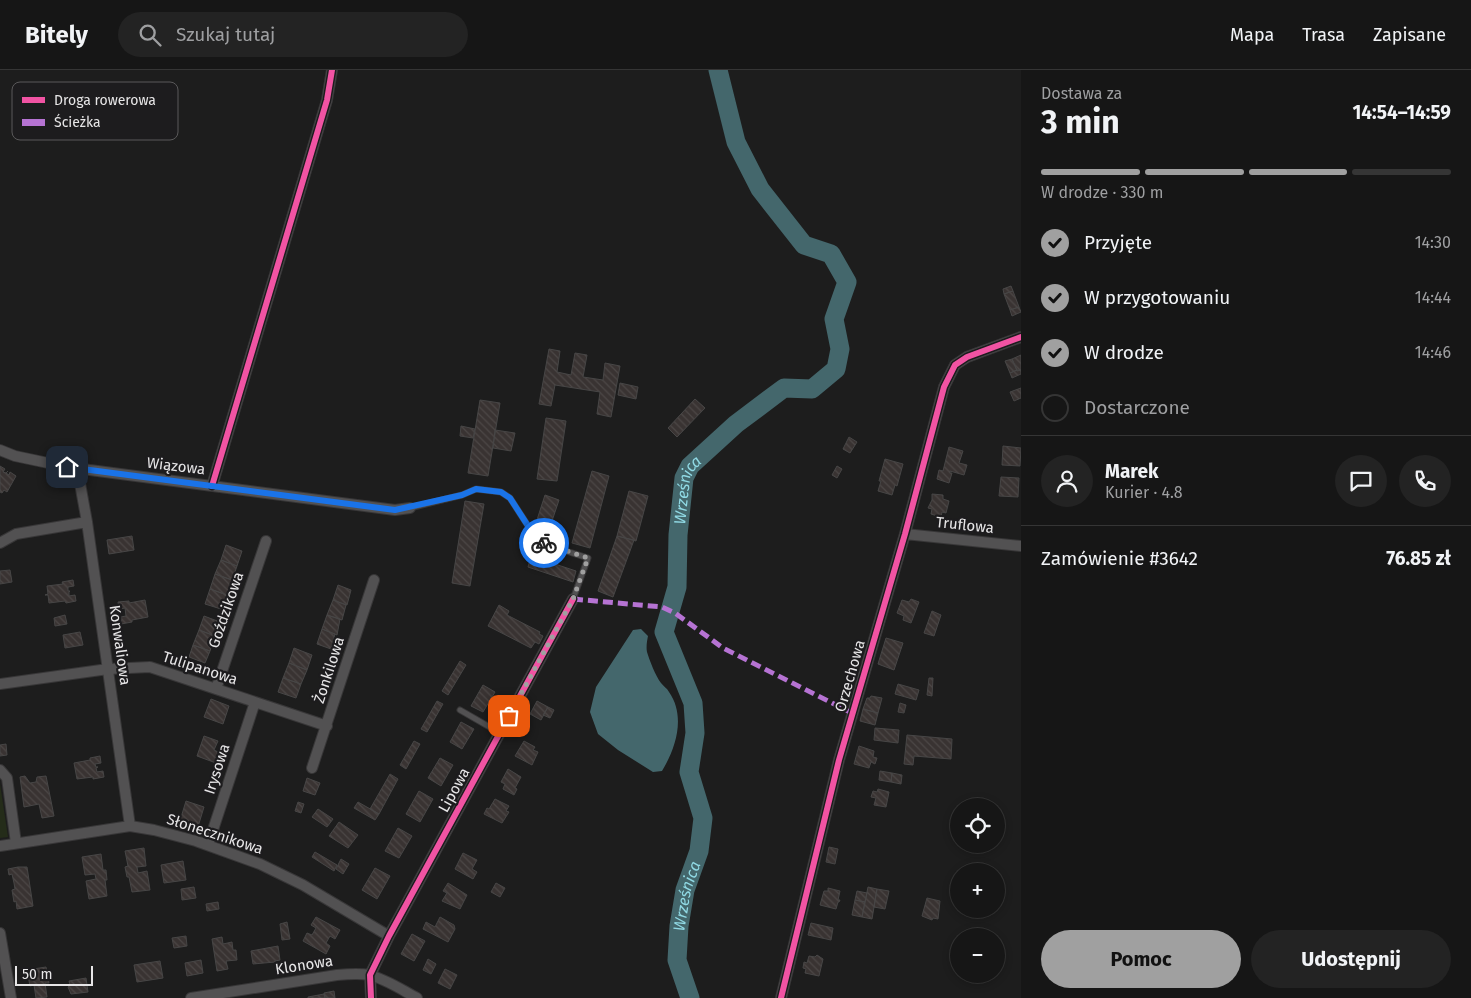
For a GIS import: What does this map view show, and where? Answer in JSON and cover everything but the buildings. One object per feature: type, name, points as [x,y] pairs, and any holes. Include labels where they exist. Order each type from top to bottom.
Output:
[{"type":"street","points":[[212,486],[327,100],[332,70]]},
{"type":"street","name":"Orzechowa","points":[[781,998],[839,760],[905,534],[944,386],[955,365],[967,358],[1021,337]]},
{"type":"street","name":"Wiązowa","points":[[0,450],[15,456],[79,468],[395,510],[410,508]]},
{"type":"street","name":"Konwaliowa","points":[[79,468],[130,826]]},
{"type":"street","points":[[0,543],[16,534],[87,522]]},
{"type":"street","name":"Truflowa","points":[[905,534],[1021,546]]},
{"type":"street","name":"Goździkowa","points":[[216,689],[266,541]]},
{"type":"street","name":"Żonkilowa","points":[[312,768],[374,580]]},
{"type":"street","name":"Lipowa","points":[[370,975],[389,936],[573,599]]},
{"type":"street","name":"Tulipanowa","points":[[0,684],[108,669],[150,667],[327,726]]},
{"type":"street","name":"Irysowa","points":[[208,845],[255,702]]},
{"type":"street","points":[[0,770],[7,778],[16,842]]},
{"type":"street","name":"Słonecznikowa","points":[[0,846],[16,842],[130,826],[154,830],[208,845],[260,864],[303,885],[389,936]]},
{"type":"street","points":[[0,933],[10,998]]},
{"type":"street","name":"Klonowa","points":[[191,998],[337,975],[370,975],[384,980],[417,998]]},
{"type":"street","points":[[370,975],[372,998]]},
{"type":"lane","points":[[410,508],[462,495],[476,489],[501,492],[510,498],[532,532],[544,544],[588,558],[573,599]]},
{"type":"lane","points":[[460,710],[500,733]]},
{"type":"green space","points":[[0,784],[8,837],[0,838]]},
{"type":"water","points":[[641,629],[648,636],[647,652],[653,668],[659,680],[669,692],[677,711],[678,721],[675,742],[662,771],[653,772],[618,750],[598,734],[590,712],[596,687],[633,630]]},
{"type":"waterway","name":"Wrześnica","points":[[690,998],[677,960],[679,926],[685,890],[699,851],[703,818],[689,772],[695,733],[693,703],[664,632],[677,587],[678,535],[684,478],[690,466],[736,424],[784,388],[812,389],[836,369],[840,349],[834,319],[847,282],[831,254],[804,245],[760,189],[736,142],[718,70]]},
{"type":"marked path","points":[[573,599],[662,607],[675,613],[723,648],[852,713]]},
{"type":"cycle path","points":[[212,486],[327,100],[332,70]]},
{"type":"cycle path","points":[[781,998],[839,760],[905,534],[944,387],[955,365],[967,357],[1021,337]]},
{"type":"cycle path","points":[[371,998],[370,975],[389,936],[573,599]]},
{"type":"way so far","points":[[509,716],[573,599],[588,558],[544,543]]},
{"type":"route","points":[[67,467],[395,510],[462,495],[476,489],[501,492],[510,498],[532,532],[544,543]]}]
